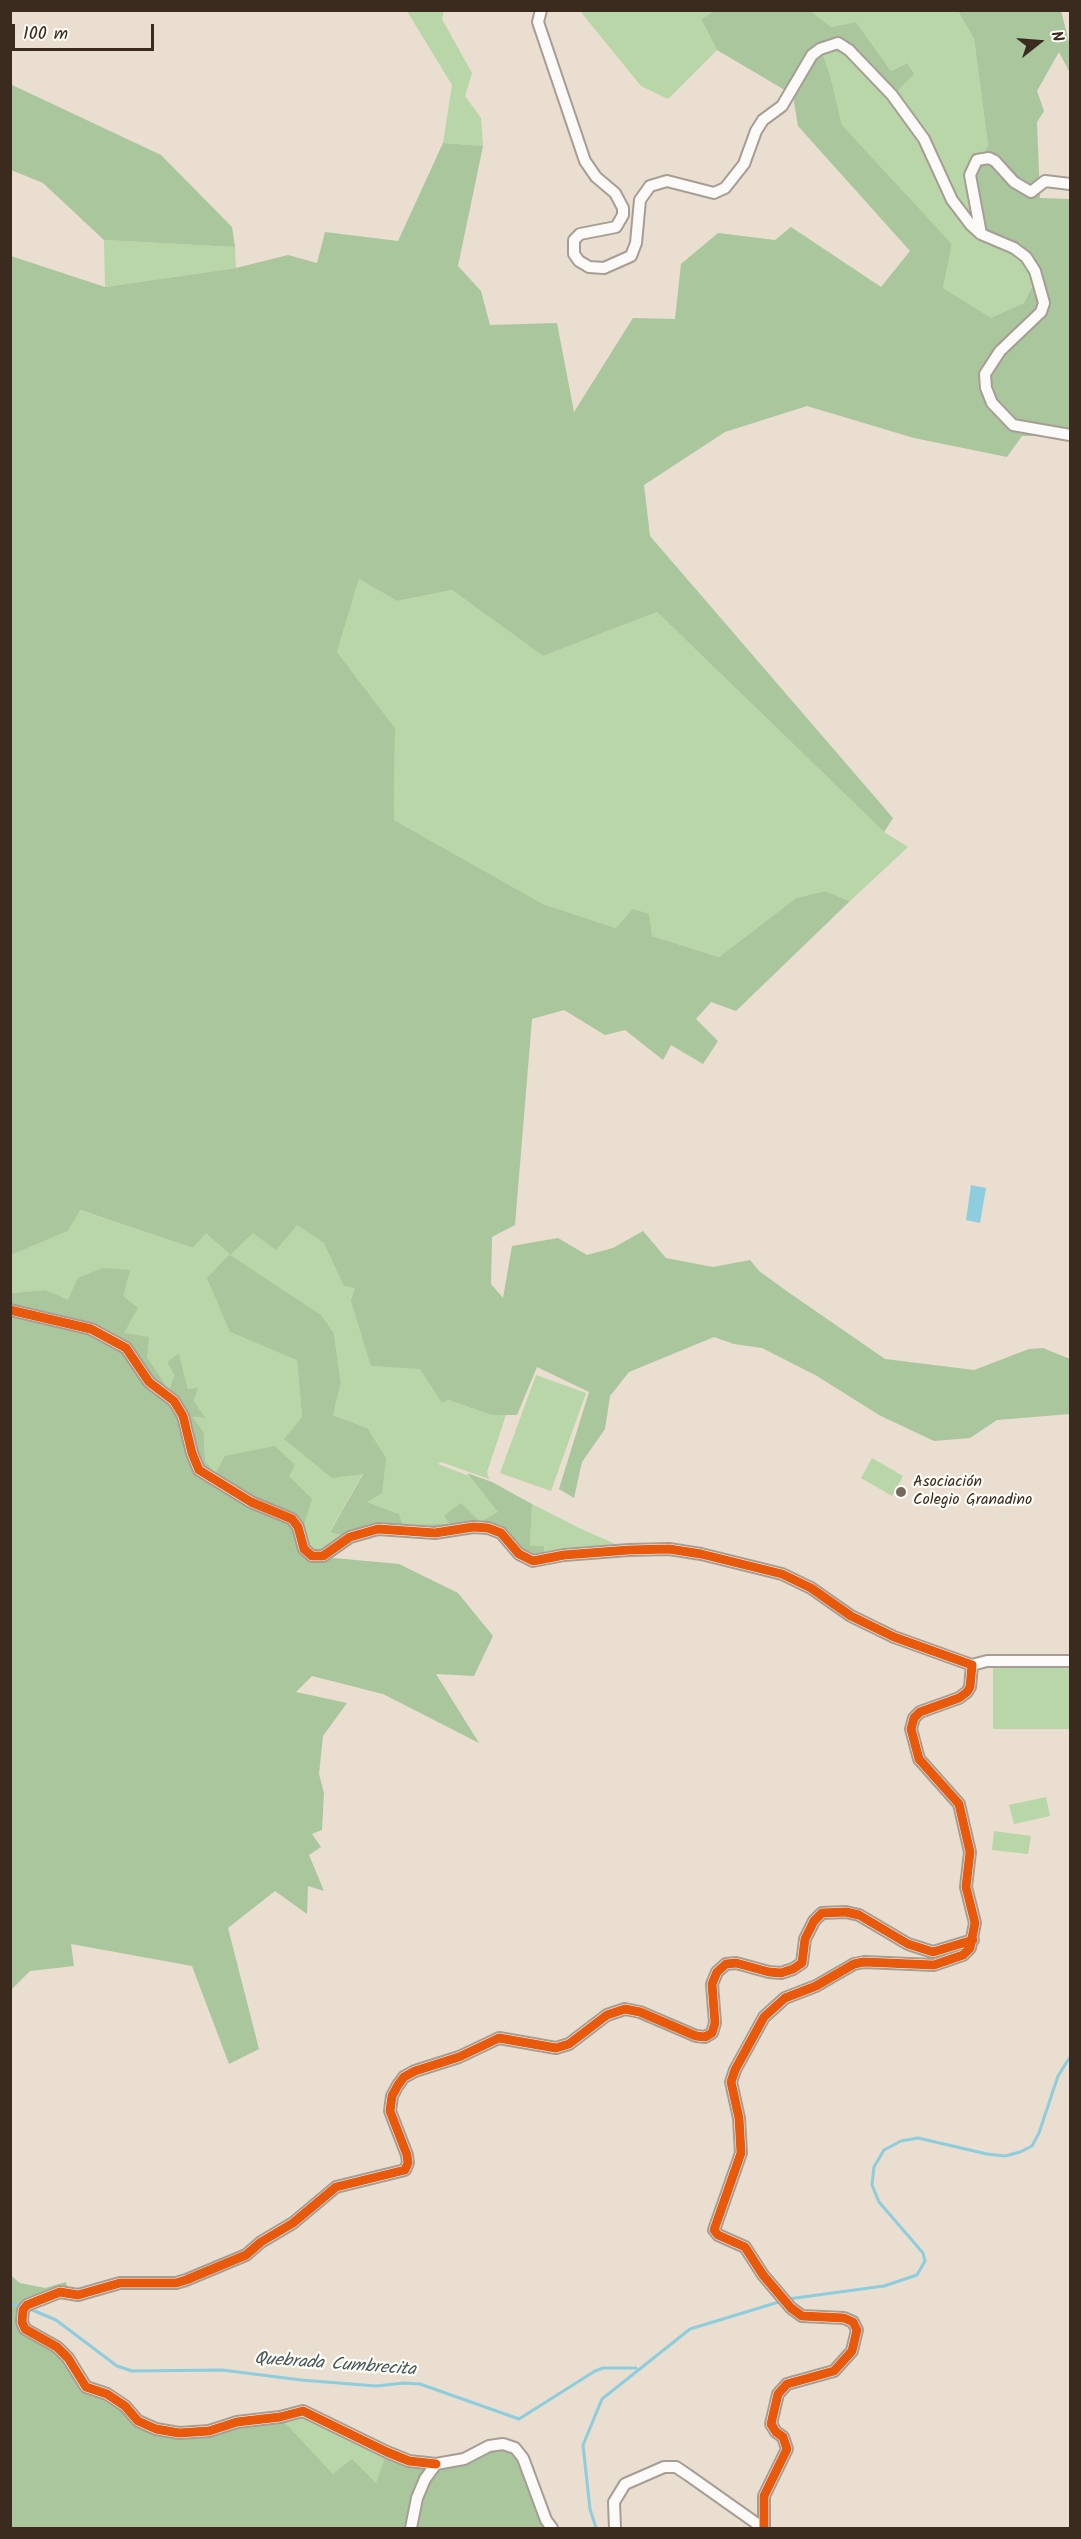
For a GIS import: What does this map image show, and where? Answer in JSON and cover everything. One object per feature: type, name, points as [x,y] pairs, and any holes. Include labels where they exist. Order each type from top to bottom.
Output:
[{"type":"street","points":[[541,10],[538,22],[585,161],[596,177],[615,193],[623,208],[623,215],[616,227],[580,234],[574,240],[574,254],[589,267],[604,268],[631,256],[636,243],[640,200],[650,186],[667,181],[714,193],[725,188],[744,164],[760,126],[782,106],[812,55],[820,49],[838,43],[849,50],[892,95],[924,139],[952,200],[971,225],[981,234],[1014,248],[1026,257],[1035,271],[1044,303],[1035,321],[1000,351],[985,374],[992,403],[1013,425],[1071,435]]},
{"type":"street","points":[[981,234],[970,175],[977,160],[989,158],[995,161],[1014,182],[1031,192],[1045,181],[1071,184]]},
{"type":"street","points":[[10,1310],[91,1329],[126,1348],[149,1382],[174,1401],[183,1416],[192,1453],[200,1470],[251,1503],[291,1519],[298,1527],[304,1549],[312,1556],[322,1556],[350,1537],[378,1529],[435,1533],[473,1527],[488,1528],[501,1533],[519,1554],[533,1561],[564,1555],[669,1549],[701,1554],[782,1574],[812,1588],[851,1616],[894,1637],[972,1665],[987,1661],[1071,1661]]},
{"type":"street","points":[[764,2529],[764,2496],[787,2449],[783,2437],[771,2424],[778,2394],[787,2384],[834,2371],[852,2351],[857,2330],[853,2322],[844,2318],[802,2316],[791,2308],[763,2275],[745,2247],[718,2235],[714,2230],[741,2153],[739,2118],[732,2094],[735,2070],[764,2017],[785,1998],[816,1986],[854,1964],[934,1965],[950,1961],[963,1955],[973,1940],[975,1923],[966,1887],[970,1852],[959,1804],[919,1759],[911,1729],[914,1718],[920,1712],[959,1698],[967,1692],[970,1687],[972,1665]]},
{"type":"street","points":[[552,2529],[546,2520],[523,2458],[515,2448],[503,2444],[489,2446],[464,2459],[436,2464],[409,2461],[303,2411],[280,2417],[237,2422],[208,2431],[179,2433],[156,2429],[138,2421],[125,2406],[107,2394],[86,2387],[68,2358],[57,2347],[24,2329],[23,2310],[27,2305],[60,2292],[78,2295],[120,2283],[176,2283],[186,2280],[246,2255],[261,2242],[293,2223],[321,2196],[336,2187],[405,2170],[408,2163],[407,2154],[390,2111],[392,2097],[398,2085],[404,2077],[415,2071],[459,2057],[499,2038],[556,2048],[569,2044],[607,2014],[625,2009],[640,2012],[696,2036],[705,2037],[712,2033],[715,2023],[712,1984],[717,1972],[726,1964],[736,1963],[769,1972],[781,1973],[793,1969],[802,1963],[804,1939],[814,1921],[822,1913],[846,1912],[859,1915],[908,1944],[933,1952],[973,1940]]},
{"type":"street","points":[[411,2529],[417,2498],[436,2464]]},
{"type":"street","points":[[615,2529],[614,2502],[625,2484],[664,2467],[676,2467],[764,2529]]},
{"type":"green space","points":[[809,10],[831,27],[856,22],[891,71],[907,63],[914,74],[895,93],[875,71],[829,42],[788,92],[717,50],[701,19],[714,11]]},
{"type":"green space","points":[[407,11],[444,11],[442,19],[472,73],[465,96],[481,118],[483,146],[443,143],[452,85]]},
{"type":"green space","points":[[580,11],[714,11],[701,19],[717,50],[668,99],[641,86]]},
{"type":"green space","points":[[809,11],[958,11],[974,39],[988,145],[984,154],[971,160],[967,175],[974,223],[955,198],[895,93],[906,63],[891,71],[856,22],[831,27]]},
{"type":"green space","points":[[958,11],[1061,11],[1070,46],[1070,73],[1059,52],[1037,91],[1044,111],[1037,122],[1040,198],[1070,199],[1070,436],[1022,436],[1007,457],[914,438],[807,406],[725,432],[644,485],[650,536],[893,818],[884,832],[657,612],[543,656],[452,590],[397,601],[359,579],[337,652],[395,728],[394,820],[543,904],[616,928],[633,909],[649,914],[652,936],[719,957],[796,898],[825,891],[850,901],[736,1011],[711,1002],[696,1019],[718,1041],[703,1064],[671,1045],[663,1060],[625,1030],[605,1035],[564,1010],[532,1019],[515,1225],[492,1237],[491,1284],[503,1298],[512,1246],[558,1238],[587,1255],[613,1248],[643,1231],[666,1258],[713,1267],[750,1260],[759,1271],[885,1359],[974,1370],[1029,1349],[1043,1348],[1070,1359],[1070,1414],[997,1420],[970,1438],[934,1441],[879,1415],[817,1376],[762,1348],[734,1344],[714,1337],[629,1372],[610,1396],[605,1429],[582,1462],[574,1498],[559,1489],[589,1392],[537,1367],[517,1415],[491,1415],[449,1400],[442,1403],[420,1369],[371,1366],[351,1301],[355,1288],[344,1286],[324,1243],[297,1225],[276,1250],[253,1233],[230,1255],[321,1315],[334,1334],[341,1383],[333,1415],[367,1428],[386,1458],[382,1493],[367,1502],[399,1514],[403,1525],[450,1524],[444,1516],[461,1503],[480,1522],[498,1512],[467,1473],[492,1482],[532,1504],[530,1546],[544,1546],[544,1559],[533,1561],[488,1528],[411,1530],[350,1537],[330,1532],[363,1474],[332,1478],[284,1439],[302,1417],[297,1360],[230,1332],[207,1278],[230,1254],[206,1233],[193,1248],[80,1210],[68,1231],[11,1255],[11,256],[105,287],[236,268],[288,255],[317,263],[325,232],[398,241],[443,143],[483,146],[458,266],[481,291],[490,325],[557,323],[574,412],[633,318],[675,319],[681,264],[718,233],[775,240],[791,227],[881,287],[910,251],[798,126],[793,96],[809,66],[822,52],[842,125],[952,244],[943,288],[991,318],[1024,303],[1039,271],[984,231],[974,175],[988,145],[974,39]]},
{"type":"green space","points":[[831,48],[843,49],[890,98],[921,141],[968,228],[977,238],[1012,251],[1023,260],[1034,280],[1024,303],[991,319],[943,288],[952,244],[842,125],[822,52]]},
{"type":"green space","points":[[10,84],[161,155],[232,227],[235,247],[104,240],[43,183],[11,170]]},
{"type":"green space","points":[[104,240],[235,247],[236,268],[105,287]]},
{"type":"green space","points":[[359,579],[397,601],[452,590],[543,656],[657,612],[884,832],[908,847],[850,901],[825,891],[796,898],[719,957],[652,936],[616,928],[543,904],[394,820],[395,728],[337,652]]},
{"type":"green space","points":[[79,1210],[193,1248],[206,1232],[253,1233],[297,1225],[325,1243],[344,1285],[356,1288],[371,1366],[420,1368],[442,1403],[449,1400],[491,1415],[506,1415],[487,1472],[489,1479],[441,1462],[438,1464],[469,1476],[499,1512],[480,1522],[434,1526],[403,1525],[399,1514],[367,1502],[367,1428],[333,1415],[341,1383],[334,1334],[230,1332],[297,1359],[302,1417],[363,1473],[330,1531],[350,1537],[312,1556],[215,1475],[205,1461],[204,1433],[193,1417],[204,1418],[194,1401],[197,1387],[188,1389],[179,1353],[167,1362],[174,1375],[169,1390],[147,1357],[124,1333],[45,1290],[11,1293],[11,1255],[68,1231]]},
{"type":"green space","points":[[103,1268],[130,1270],[123,1296],[138,1308],[124,1333],[149,1337],[147,1357],[169,1390],[174,1375],[167,1362],[179,1353],[188,1389],[198,1387],[194,1401],[205,1418],[193,1417],[204,1433],[205,1461],[215,1474],[225,1456],[275,1446],[295,1465],[289,1476],[312,1499],[304,1524],[298,1527],[312,1556],[399,1564],[458,1593],[493,1636],[474,1676],[436,1674],[479,1743],[383,1694],[312,1676],[296,1692],[347,1703],[323,1736],[319,1774],[324,1793],[322,1830],[312,1834],[321,1847],[309,1855],[324,1891],[308,1886],[307,1914],[275,1891],[228,1928],[259,2049],[229,2064],[192,1966],[71,1944],[74,1966],[30,1971],[11,1990],[11,1293],[45,1290],[68,1300],[78,1278]]},
{"type":"green space","points":[[536,1375],[586,1393],[551,1491],[500,1473]]},
{"type":"green space","points":[[872,1458],[903,1476],[892,1496],[861,1478]]},
{"type":"green space","points":[[532,1504],[629,1550],[544,1559],[530,1546]]},
{"type":"green space","points":[[993,1667],[1070,1667],[1070,1729],[993,1729]]},
{"type":"green space","points":[[1046,1797],[1050,1816],[1014,1824],[1009,1805]]},
{"type":"green space","points":[[994,1831],[1031,1836],[1028,1854],[992,1850]]},
{"type":"green space","points":[[10,2275],[20,2283],[45,2288],[66,2282],[68,2291],[27,2305],[22,2322],[57,2347],[81,2381],[107,2394],[138,2421],[179,2433],[280,2417],[333,2474],[352,2459],[376,2483],[387,2452],[436,2464],[489,2446],[515,2448],[552,2528],[11,2528]]},
{"type":"green space","points":[[298,2411],[387,2452],[377,2483],[333,2474],[280,2417]]},
{"type":"water","points":[[971,1185],[986,1188],[980,1223],[966,1220]]},
{"type":"waterway","points":[[788,2299],[884,2286],[917,2275],[925,2261],[923,2253],[879,2202],[872,2185],[874,2167],[884,2150],[901,2141],[918,2138],[987,2154],[1005,2156],[1020,2152],[1032,2146],[1039,2133],[1058,2076],[1070,2057]]},
{"type":"waterway","points":[[596,2528],[590,2509],[583,2445],[602,2399],[690,2329],[782,2301]]},
{"type":"waterway","name":"Quebrada Cumbrecita","points":[[10,2304],[19,2306]]},
{"type":"waterway","name":"Quebrada Cumbrecita","points":[[30,2309],[56,2320],[117,2366],[132,2371],[222,2370],[376,2386],[420,2384],[519,2419],[595,2371],[603,2368],[636,2368]]},
{"type":"cycle path","points":[[10,1310],[91,1329],[126,1348],[149,1382],[174,1401],[183,1416],[192,1453],[199,1470],[251,1502],[292,1519],[298,1527],[304,1549],[312,1556],[323,1556],[350,1537],[378,1529],[435,1533],[473,1527],[488,1528],[501,1533],[519,1554],[533,1561],[564,1555],[629,1550],[669,1549],[701,1554],[782,1574],[811,1588],[851,1616],[894,1637],[972,1665],[970,1687],[967,1692],[959,1698],[920,1712],[914,1718],[911,1729],[919,1759],[959,1804],[970,1852],[966,1887],[975,1923],[970,1948],[963,1955],[934,1965],[864,1962],[854,1964],[816,1986],[785,1998],[764,2017],[735,2070],[731,2082],[739,2118],[741,2153],[714,2230],[718,2235],[745,2247],[763,2275],[791,2308],[802,2316],[844,2318],[853,2322],[857,2330],[852,2351],[834,2371],[787,2384],[778,2394],[771,2424],[783,2437],[787,2449],[764,2496],[764,2528]]},
{"type":"cycle path","points":[[436,2464],[409,2461],[303,2411],[280,2417],[237,2422],[209,2431],[179,2433],[156,2429],[138,2421],[125,2406],[107,2394],[86,2387],[68,2358],[57,2347],[25,2329],[22,2322],[23,2310],[27,2305],[60,2292],[78,2295],[120,2283],[176,2283],[186,2280],[246,2255],[261,2242],[293,2223],[336,2187],[405,2170],[408,2163],[407,2155],[390,2111],[392,2096],[398,2085],[404,2077],[415,2071],[459,2057],[499,2038],[556,2048],[569,2044],[607,2015],[625,2009],[640,2012],[696,2036],[705,2037],[712,2033],[715,2023],[712,1984],[717,1972],[726,1964],[736,1963],[769,1972],[781,1973],[793,1969],[802,1963],[805,1939],[814,1921],[822,1913],[846,1912],[859,1915],[908,1944],[933,1952],[973,1940]]},
{"type":"place","name":"Asociación Colegio Granadino","points":[[901,1492]]}]
